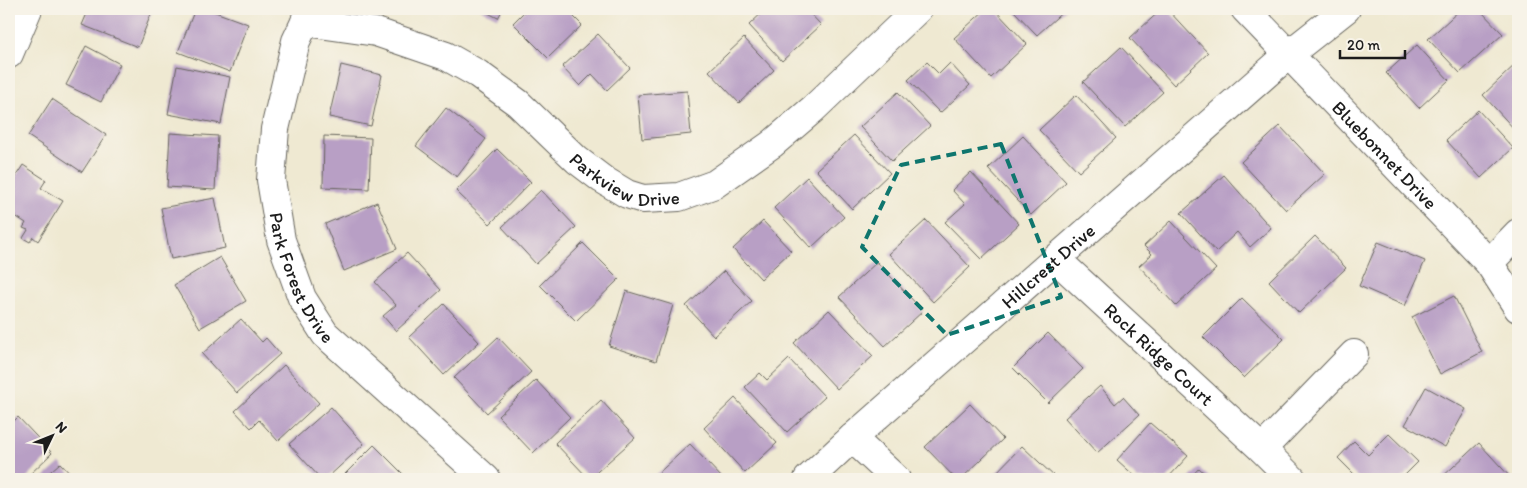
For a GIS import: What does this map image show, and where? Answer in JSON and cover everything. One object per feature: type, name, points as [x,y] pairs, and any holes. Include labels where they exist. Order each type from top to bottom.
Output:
[{"type":"street","points":[[9,54],[28,9]]},
{"type":"street","name":"Parkview Drive","points":[[306,16],[376,32],[446,56],[478,74],[518,104],[577,160],[602,179],[627,194],[643,199],[679,197],[715,184],[772,144],[814,109],[918,9]]},
{"type":"street","name":"Bluebonnet Drive","points":[[1245,9],[1489,263],[1518,308]]},
{"type":"street","name":"Hillcrest Drive","points":[[808,479],[852,438],[1289,54],[1346,9]]},
{"type":"street","name":"Park Forest Drive","points":[[306,16],[296,41],[275,129],[271,180],[281,240],[302,298],[325,334],[486,479]]},
{"type":"street","points":[[1489,263],[1518,233]]},
{"type":"street","name":"Rock Ridge Court","points":[[1056,260],[1262,448],[1292,479]]},
{"type":"street","points":[[1262,448],[1354,354]]},
{"type":"street","points":[[852,438],[896,479]]},
{"type":"highlighted area","points":[[1001,144],[1061,297],[947,335],[862,247],[901,165]]},
{"type":"building","points":[[89,9],[153,9],[138,47],[82,25]]},
{"type":"building","points":[[195,9],[207,9],[248,24],[230,72],[178,52]]},
{"type":"building","points":[[480,9],[503,9],[498,18]]},
{"type":"building","points":[[527,9],[566,9],[582,25],[548,58],[513,23]]},
{"type":"building","points":[[766,9],[806,9],[821,25],[782,61],[749,25]]},
{"type":"building","points":[[986,9],[994,9],[1027,44],[991,78],[954,38]]},
{"type":"building","points":[[1012,9],[1066,9],[1037,35]]},
{"type":"building","points":[[1162,9],[1167,9],[1208,53],[1174,85],[1130,38]]},
{"type":"building","points":[[1461,9],[1479,9],[1503,34],[1460,73],[1428,39]]},
{"type":"building","points":[[598,34],[630,68],[607,90],[592,74],[580,86],[562,67]]},
{"type":"building","points":[[744,38],[774,70],[739,103],[709,71]]},
{"type":"building","points":[[1417,45],[1449,80],[1419,108],[1386,73]]},
{"type":"building","points":[[86,46],[120,64],[101,102],[66,85]]},
{"type":"building","points":[[1121,47],[1163,92],[1125,127],[1083,82]]},
{"type":"building","points":[[927,62],[939,74],[950,63],[970,85],[940,113],[908,80]]},
{"type":"building","points":[[1518,62],[1518,129],[1516,131],[1483,95]]},
{"type":"building","points":[[341,65],[382,75],[371,126],[329,117]]},
{"type":"building","points":[[177,66],[230,77],[221,124],[168,114]]},
{"type":"building","points":[[687,91],[691,134],[642,139],[638,95]]},
{"type":"building","points":[[898,92],[930,126],[892,161],[860,127]]},
{"type":"building","points":[[1076,95],[1116,138],[1079,172],[1039,130]]},
{"type":"building","points":[[52,99],[106,135],[82,172],[28,136]]},
{"type":"building","points":[[446,108],[486,139],[457,177],[416,146]]},
{"type":"building","points":[[1478,110],[1513,148],[1481,178],[1446,140]]},
{"type":"building","points":[[1280,126],[1325,174],[1286,210],[1241,162]]},
{"type":"building","points":[[170,133],[218,136],[215,190],[167,187]]},
{"type":"building","points":[[854,135],[890,173],[852,209],[816,170]]},
{"type":"building","points":[[324,136],[371,138],[369,189],[323,187]]},
{"type":"building","points":[[1023,136],[1066,182],[1031,215],[988,169]]},
{"type":"building","points":[[497,149],[531,182],[490,224],[456,191]]},
{"type":"building","points":[[23,165],[46,180],[41,188],[63,201],[38,241],[33,237],[30,242],[23,238],[28,230],[23,228],[26,223],[9,212],[9,187]]},
{"type":"building","points":[[971,172],[1019,224],[981,259],[945,222],[965,204],[952,190]]},
{"type":"building","points":[[1224,175],[1271,228],[1250,247],[1237,232],[1216,252],[1181,213]]},
{"type":"building","points":[[807,177],[844,217],[811,248],[774,208]]},
{"type":"building","points":[[541,190],[576,227],[536,264],[502,227]]},
{"type":"building","points":[[215,198],[225,248],[171,259],[161,208]]},
{"type":"building","points":[[377,202],[397,249],[344,271],[325,224]]},
{"type":"building","points":[[926,220],[970,267],[933,302],[889,254]]},
{"type":"building","points":[[763,221],[791,251],[761,279],[733,249]]},
{"type":"building","points":[[1171,221],[1216,269],[1176,306],[1139,266],[1152,254],[1144,246]]},
{"type":"building","points":[[1315,236],[1346,268],[1299,313],[1269,281]]},
{"type":"building","points":[[1378,242],[1425,261],[1405,306],[1359,286]]},
{"type":"building","points":[[583,243],[619,279],[576,321],[540,285]]},
{"type":"building","points":[[407,253],[441,290],[396,331],[383,316],[396,305],[375,282]]},
{"type":"building","points":[[220,257],[246,301],[200,328],[174,285]]},
{"type":"building","points":[[877,262],[923,311],[885,346],[839,297]]},
{"type":"building","points":[[724,271],[752,301],[714,336],[686,306]]},
{"type":"building","points":[[626,291],[673,305],[656,361],[609,346]]},
{"type":"building","points":[[1454,296],[1482,352],[1440,374],[1412,317]]},
{"type":"building","points":[[1242,298],[1284,339],[1244,378],[1203,337]]},
{"type":"building","points":[[444,304],[479,342],[444,375],[409,337]]},
{"type":"building","points":[[829,310],[873,356],[837,389],[794,343]]},
{"type":"building","points":[[241,319],[262,342],[266,338],[280,354],[237,393],[202,354]]},
{"type":"building","points":[[1048,333],[1083,369],[1048,403],[1013,368]]},
{"type":"building","points":[[498,337],[531,372],[487,413],[454,378]]},
{"type":"building","points":[[789,359],[825,397],[787,432],[745,387],[760,373],[767,380]]},
{"type":"building","points":[[284,365],[319,403],[278,441],[259,420],[251,428],[235,411]]},
{"type":"building","points":[[536,380],[570,417],[533,453],[498,416]]},
{"type":"building","points":[[1100,386],[1115,404],[1123,397],[1139,415],[1097,453],[1065,418]]},
{"type":"building","points":[[1426,387],[1466,409],[1445,447],[1405,425]]},
{"type":"building","points":[[735,398],[777,443],[745,473],[704,428]]},
{"type":"building","points":[[601,400],[635,438],[589,479],[555,443]]},
{"type":"building","points":[[970,404],[1003,439],[961,479],[956,479],[925,447]]},
{"type":"building","points":[[331,407],[364,444],[326,479],[321,479],[289,444]]},
{"type":"building","points":[[18,417],[52,453],[25,479],[9,479],[9,426]]},
{"type":"building","points":[[1150,423],[1188,456],[1167,479],[1138,479],[1117,460]]},
{"type":"building","points":[[1389,434],[1418,462],[1401,479],[1359,479],[1338,458],[1354,441],[1368,455]]},
{"type":"building","points":[[1479,443],[1512,479],[1440,479]]},
{"type":"building","points":[[690,444],[723,479],[652,479]]},
{"type":"building","points":[[374,445],[408,479],[340,479]]},
{"type":"building","points":[[1022,446],[1057,479],[990,479]]},
{"type":"building","points":[[60,463],[75,479],[42,479]]},
{"type":"building","points":[[1199,468],[1211,479],[1189,479]]}]
